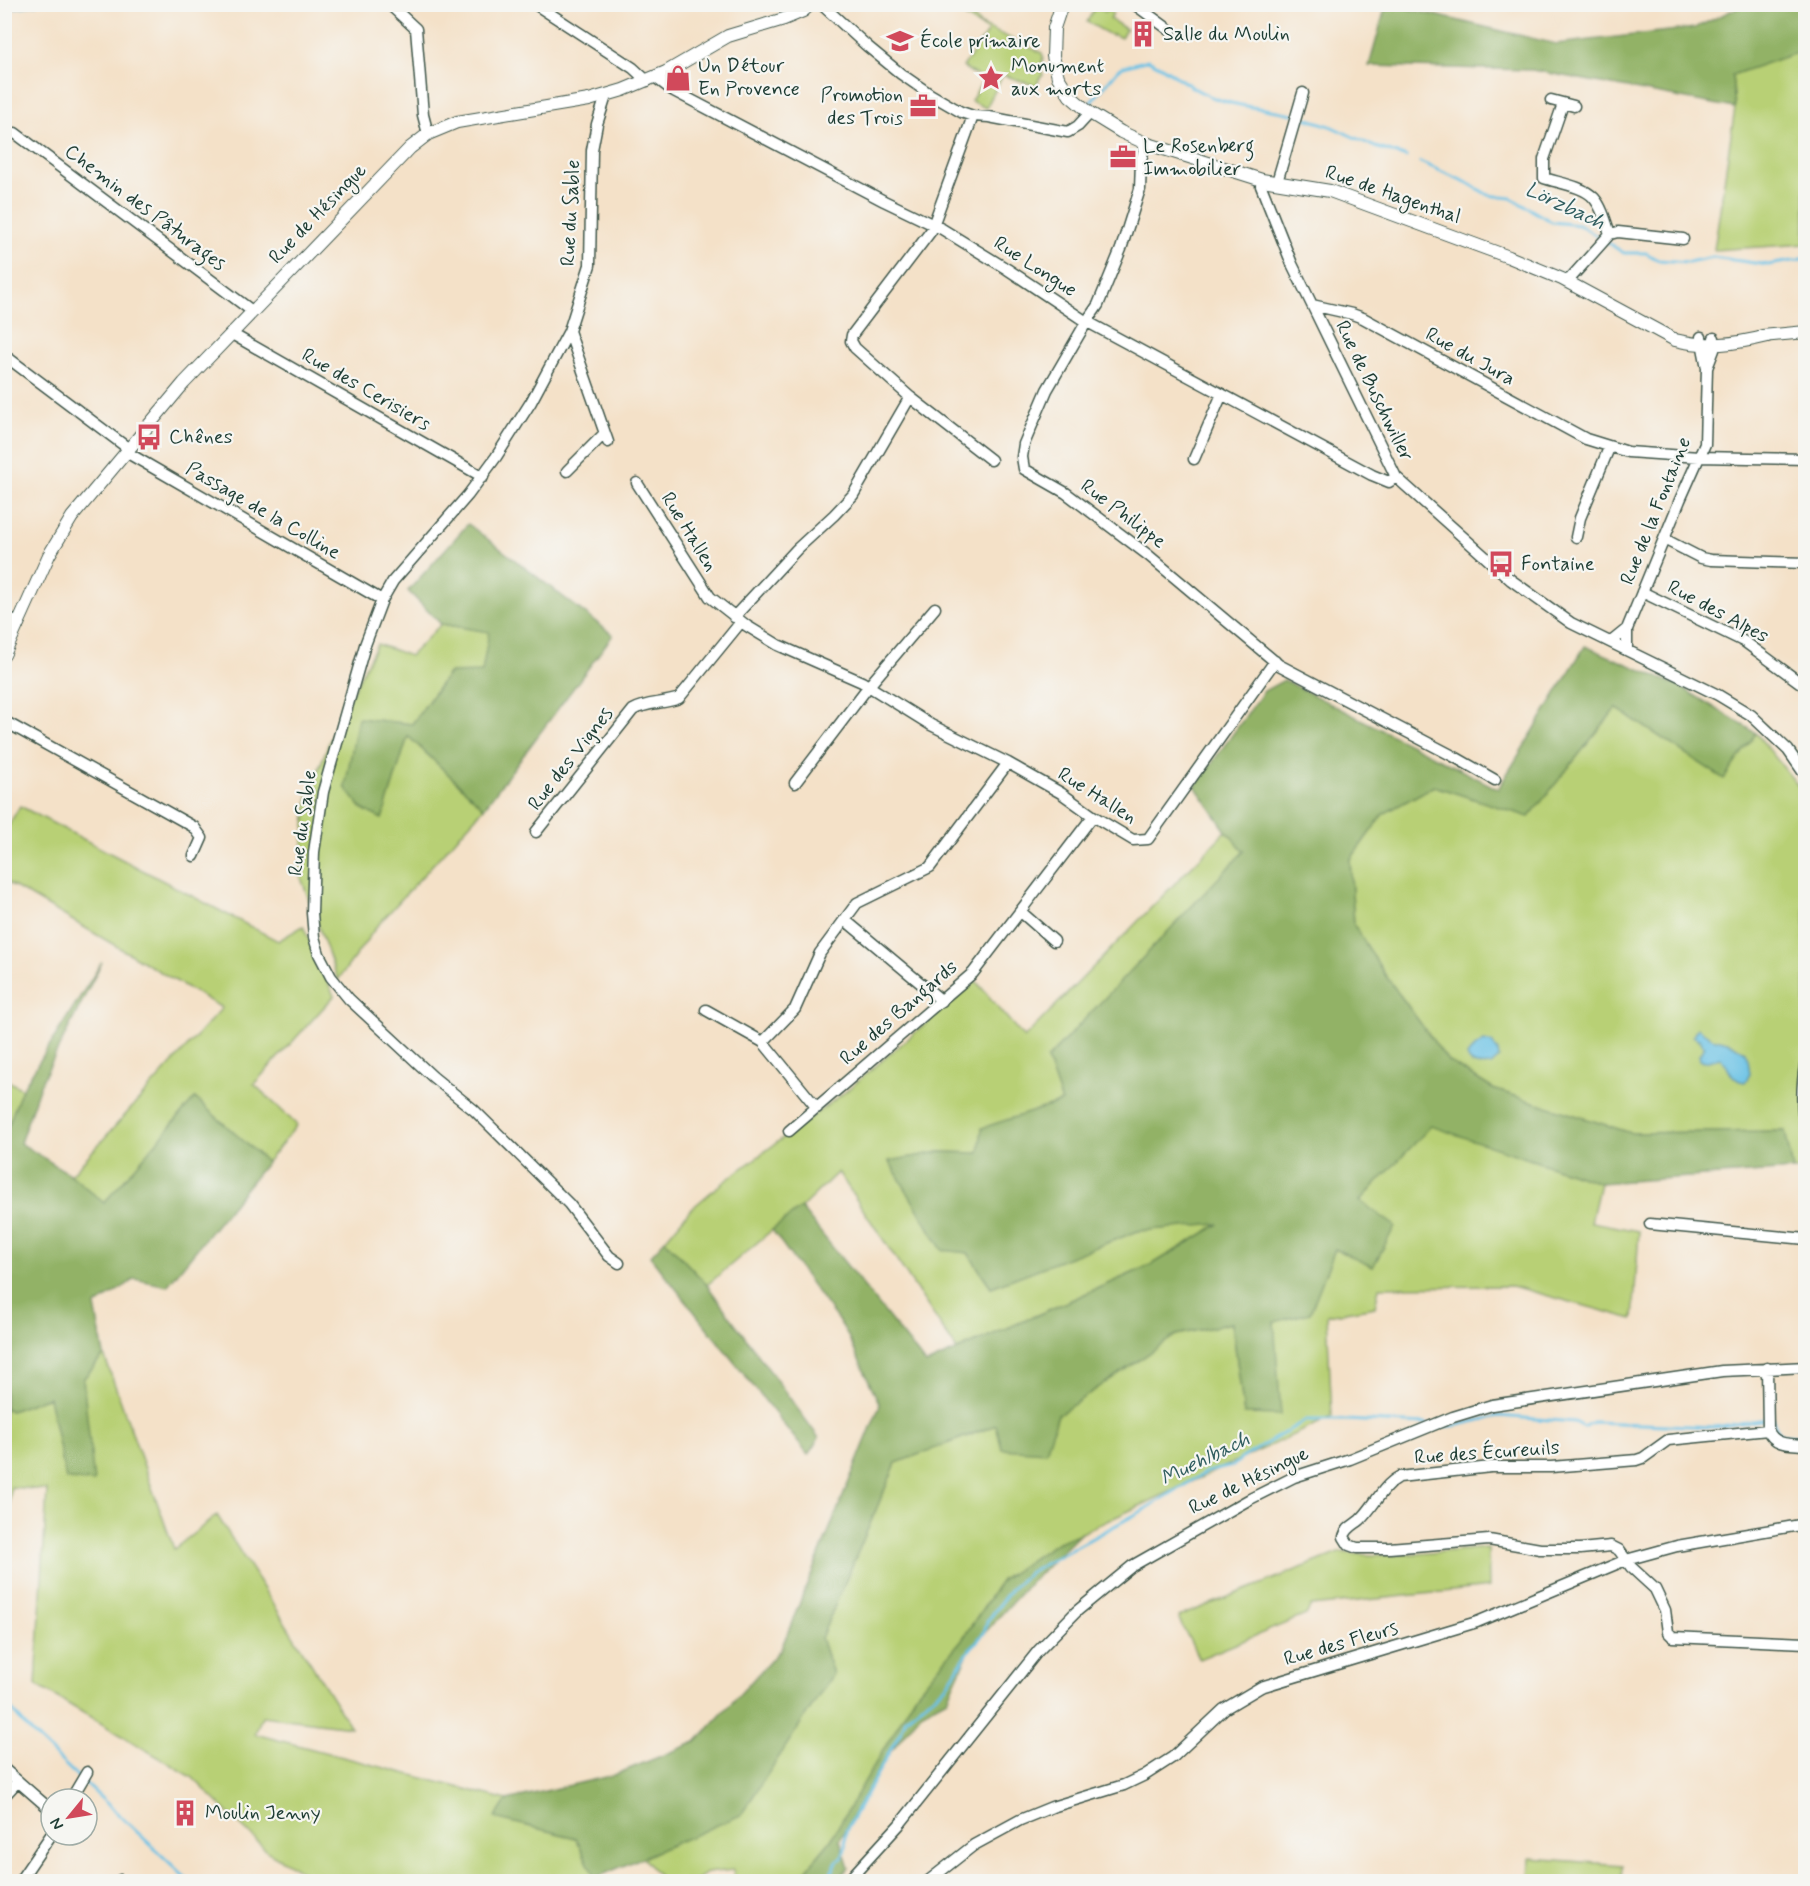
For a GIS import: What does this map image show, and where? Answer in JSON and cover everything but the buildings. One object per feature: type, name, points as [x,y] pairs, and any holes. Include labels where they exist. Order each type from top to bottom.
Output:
[{"type":"main road","name":"Rue de Hésingue","points":[[4,655],[61,534],[72,517],[184,383],[389,167],[410,148],[428,134],[457,122],[606,96],[651,79],[728,36],[803,12],[811,4]]},
{"type":"main road","name":"Rue de Hagenthal","points":[[1062,4],[1054,28],[1053,56],[1056,73],[1063,88],[1070,96],[1090,113],[1120,132],[1145,143],[1262,180],[1317,188],[1349,197],[1509,257],[1567,282],[1656,330],[1701,341],[1806,332]]},
{"type":"street","points":[[388,4],[416,29],[423,115],[428,134]]},
{"type":"street","name":"Rue Longue","points":[[535,4],[651,79],[933,225],[1007,269],[1087,321],[1372,475],[1389,482],[1396,477]]},
{"type":"street","points":[[821,4],[901,74],[930,94],[973,117],[989,117],[1068,132],[1078,126],[1090,113]]},
{"type":"street","points":[[1134,4],[1171,31]]},
{"type":"street","points":[[1277,182],[1303,93]]},
{"type":"street","name":"Rue du Sable","points":[[606,96],[592,150],[590,265],[569,331],[531,402],[483,477],[393,581],[382,600],[365,645],[323,792],[314,852],[312,912],[314,937],[319,954],[331,977],[349,999],[433,1077],[474,1110],[569,1204],[609,1256],[619,1263]]},
{"type":"street","points":[[1551,100],[1569,105],[1544,159],[1544,178],[1578,188],[1593,196],[1610,234]]},
{"type":"street","points":[[973,117],[933,225],[852,335],[851,341],[855,348],[910,397],[991,460]]},
{"type":"street","name":"Chemin des Pâturages","points":[[15,133],[252,311]]},
{"type":"street","name":"Rue Philippe","points":[[1145,143],[1141,160],[1140,189],[1133,216],[1098,305],[1042,401],[1024,444],[1022,457],[1024,468],[1066,494],[1148,555],[1279,665],[1495,780]]},
{"type":"street","name":"Rue de Buschwiller","points":[[1262,180],[1262,186],[1282,243],[1396,477],[1511,580],[1571,622],[1718,695],[1751,715],[1802,761],[1805,776]]},
{"type":"street","points":[[1567,282],[1610,234],[1618,232],[1683,239]]},
{"type":"street","name":"Rue du Jura","points":[[1312,305],[1363,318],[1576,434],[1609,448],[1628,452],[1699,457],[1806,459]]},
{"type":"street","points":[[567,471],[606,438],[569,331]]},
{"type":"street","name":"Rue des Cerisiers","points":[[232,334],[483,477]]},
{"type":"street","name":"Rue de la Fontaine","points":[[1627,650],[1627,628],[1705,444],[1707,368],[1701,341]]},
{"type":"street","name":"Rue de la Fontaine","points":[[1707,368],[1714,341]]},
{"type":"street","name":"Passage de la Colline","points":[[4,355],[128,450],[382,600]]},
{"type":"street","points":[[1194,459],[1222,394]]},
{"type":"street","name":"Rue des Vignes","points":[[537,832],[633,710],[639,706],[679,698],[738,619],[797,549],[853,495],[910,397]]},
{"type":"street","points":[[1576,537],[1580,518],[1609,448]]},
{"type":"street","name":"Rue Hallen","points":[[637,483],[710,597],[738,619],[778,645],[844,673],[931,725],[1008,763],[1133,840],[1148,839],[1275,661]]},
{"type":"street","points":[[1664,539],[1701,558],[1711,560],[1806,563]]},
{"type":"street","name":"Rue des Alpes","points":[[1642,592],[1745,642],[1806,687]]},
{"type":"street","points":[[795,783],[868,687],[935,608]]},
{"type":"street","points":[[4,614],[18,625]]},
{"type":"street","name":"Rue de la Fontaine","points":[[1611,642],[1627,628]]},
{"type":"street","points":[[4,721],[194,827],[202,838],[194,856]]},
{"type":"street","points":[[763,1042],[795,1009],[820,952],[858,903],[930,867],[1008,763]]},
{"type":"street","name":"Rue des Bangards","points":[[789,1131],[973,973],[1093,816]]},
{"type":"street","points":[[1021,912],[1054,941]]},
{"type":"street","points":[[845,920],[942,1001]]},
{"type":"street","points":[[706,1010],[763,1042],[817,1108]]},
{"type":"street","points":[[1806,1059],[1802,1081],[1802,1101],[1806,1129]]},
{"type":"street","points":[[1650,1224],[1806,1239]]},
{"type":"street","name":"Rue de Hésingue","points":[[847,1881],[899,1825],[1050,1637],[1077,1611],[1132,1566],[1185,1534],[1275,1486],[1477,1409],[1503,1403],[1685,1376],[1767,1368],[1806,1367]]},
{"type":"street","points":[[1767,1368],[1770,1436],[1777,1442],[1806,1445]]},
{"type":"street","name":"Rue des Écureuils","points":[[1626,1560],[1619,1550],[1611,1546],[1540,1549],[1489,1540],[1389,1548],[1357,1548],[1349,1545],[1344,1537],[1347,1529],[1360,1520],[1391,1482],[1399,1477],[1482,1468],[1551,1467],[1637,1460],[1668,1440],[1768,1428]]},
{"type":"street","name":"Rue des Fleurs","points":[[927,1881],[974,1845],[1020,1820],[1052,1807],[1124,1785],[1145,1775],[1173,1757],[1224,1709],[1253,1691],[1275,1682],[1476,1622],[1626,1560],[1677,1546],[1806,1524]]},
{"type":"street","points":[[1626,1560],[1658,1593],[1665,1610],[1670,1635],[1678,1638],[1806,1643]]},
{"type":"street","points":[[4,1769],[39,1799]]},
{"type":"street","points":[[77,1787],[86,1773]]},
{"type":"street","points":[[4,1796],[18,1781]]},
{"type":"street","points":[[19,1881],[43,1847]]},
{"type":"green space","points":[[952,5],[957,5],[979,24],[1042,53],[1043,75],[1037,86],[1003,75],[986,108],[971,101],[983,80],[963,67],[988,31],[953,9]]},
{"type":"green space","points":[[1386,5],[1556,44],[1695,28],[1743,5],[1805,5],[1805,50],[1732,75],[1735,108],[1532,70],[1369,66]]},
{"type":"green space","points":[[1096,6],[1105,12],[1107,9],[1113,13],[1110,19],[1126,29],[1121,38],[1113,34],[1112,36],[1087,22]]},
{"type":"green space","points":[[1805,50],[1805,244],[1714,250],[1735,108],[1732,75]]},
{"type":"green space","points":[[468,524],[613,635],[484,808],[408,736],[382,819],[362,809],[345,787],[358,718],[412,724],[449,673],[482,672],[489,632],[441,624],[408,591]]},
{"type":"green space","points":[[441,624],[490,632],[482,673],[448,673],[412,724],[358,718],[362,809],[382,819],[408,736],[484,808],[377,926],[338,980],[300,875],[308,797],[337,722],[377,644],[410,656]]},
{"type":"green space","points":[[1585,646],[1681,687],[1756,733],[1724,779],[1616,708],[1529,817],[1434,786],[1383,814],[1350,860],[1354,925],[1383,972],[1448,1061],[1493,1089],[1631,1133],[1785,1131],[1793,1170],[1600,1183],[1431,1126],[1360,1201],[1395,1226],[1373,1267],[1335,1249],[1310,1313],[1274,1322],[1281,1415],[1244,1414],[1232,1323],[1176,1335],[1058,1415],[1046,1452],[1002,1449],[996,1425],[896,1463],[821,1638],[833,1674],[741,1815],[595,1878],[576,1838],[495,1818],[507,1800],[614,1775],[696,1742],[781,1649],[880,1405],[845,1330],[772,1230],[801,1208],[926,1364],[1153,1264],[1219,1224],[1138,1231],[991,1287],[968,1253],[942,1250],[889,1161],[939,1152],[979,1153],[982,1128],[1062,1102],[1047,1059],[1244,851],[1226,831],[1195,786],[1264,691],[1284,680],[1498,789]]},
{"type":"green space","points":[[1616,708],[1724,778],[1756,733],[1803,792],[1805,803],[1805,1170],[1793,1170],[1785,1131],[1631,1133],[1493,1089],[1448,1061],[1383,972],[1354,925],[1350,860],[1383,814],[1434,786],[1529,817]]},
{"type":"green space","points":[[20,806],[278,941],[303,926],[334,996],[254,1084],[297,1125],[267,1162],[195,1098],[104,1203],[71,1175],[222,1008],[5,881],[5,831]]},
{"type":"green space","points":[[1226,831],[1245,851],[1047,1059],[1062,1102],[982,1128],[980,1153],[939,1152],[889,1162],[968,1253],[991,1287],[1138,1231],[1221,1223],[1153,1264],[957,1350],[838,1172],[801,1208],[707,1285],[665,1240],[690,1210],[717,1187],[845,1092],[976,981],[1024,1038]]},
{"type":"green space","points":[[102,962],[40,1085],[20,1143],[71,1175],[104,1203],[195,1098],[267,1162],[167,1286],[135,1279],[95,1306],[104,1355],[83,1379],[94,1482],[66,1479],[49,1397],[11,1411],[5,1408],[5,1134],[22,1089]]},
{"type":"green space","points":[[5,1079],[22,1089],[5,1134]]},
{"type":"green space","points":[[1431,1125],[1600,1183],[1591,1222],[1639,1231],[1633,1319],[1512,1286],[1379,1287],[1375,1307],[1327,1315],[1332,1417],[1056,1543],[1001,1580],[828,1844],[797,1881],[735,1881],[733,1870],[707,1873],[695,1881],[663,1881],[643,1858],[744,1810],[833,1674],[821,1638],[896,1463],[997,1425],[1045,1452],[1058,1415],[1176,1335],[1232,1323],[1244,1414],[1274,1321],[1310,1312],[1335,1249],[1373,1267],[1360,1201]]},
{"type":"green space","points":[[665,1240],[707,1285],[819,1438],[808,1455],[650,1256]]},
{"type":"green space","points":[[104,1355],[174,1549],[217,1515],[351,1727],[262,1716],[255,1734],[507,1800],[496,1818],[576,1838],[595,1878],[589,1882],[312,1881],[313,1878],[268,1852],[192,1777],[36,1685],[47,1490],[11,1487],[9,1511],[5,1511],[4,1408],[11,1411],[49,1397],[66,1478],[83,1379]]},
{"type":"green space","points":[[1081,1533],[1028,1585],[970,1649],[947,1699],[921,1713],[888,1755],[840,1840],[849,1868],[835,1881],[797,1881],[828,1844],[916,1694],[964,1637],[1001,1581],[1056,1543]]},
{"type":"green space","points":[[1488,1548],[1489,1587],[1311,1606],[1306,1615],[1199,1659],[1178,1617],[1341,1552],[1396,1555]]},
{"type":"green space","points":[[1530,1858],[1622,1865],[1621,1881],[1529,1881]]},
{"type":"water","points":[[1697,1028],[1712,1038],[1731,1043],[1745,1052],[1750,1074],[1745,1082],[1736,1079],[1720,1058],[1704,1062],[1700,1060],[1699,1055],[1704,1047],[1700,1040],[1693,1036]]},
{"type":"water","points":[[1484,1041],[1492,1043],[1498,1051],[1499,1058],[1491,1065],[1473,1064],[1467,1056],[1473,1048]]},
{"type":"waterway","points":[[4,9],[36,4]]},
{"type":"waterway","points":[[1091,102],[1118,70],[1148,60],[1212,97],[1235,104],[1293,114]]},
{"type":"waterway","points":[[1299,116],[1330,126],[1375,147],[1407,157]]},
{"type":"waterway","name":"Lörzbach","points":[[1420,162],[1468,183],[1488,195],[1511,198],[1552,222],[1579,225],[1624,253],[1646,253],[1658,260],[1688,262],[1713,257],[1768,265],[1806,257]]},
{"type":"waterway","name":"Muehlbach","points":[[1441,1426],[1448,1427],[1499,1416],[1575,1422],[1584,1427],[1593,1422],[1715,1427],[1766,1419]]},
{"type":"waterway","name":"Muehlbach","points":[[1772,1419],[1780,1435],[1806,1437]]},
{"type":"waterway","name":"Muehlbach","points":[[821,1882],[830,1876],[837,1861],[842,1858],[846,1830],[906,1718],[946,1686],[971,1648],[984,1633],[987,1622],[1011,1589],[1030,1572],[1142,1511],[1206,1472],[1233,1466],[1242,1458],[1306,1420],[1426,1424]]},
{"type":"waterway","points":[[4,1701],[32,1733],[79,1778]]},
{"type":"waterway","points":[[84,1782],[188,1880]]},
{"type":"place","name":"Salle du Moulin","points":[[1143,34]]},
{"type":"place","name":"École primaire","points":[[900,41]]},
{"type":"place","name":"Un Détour En Provence","points":[[678,78]]},
{"type":"place","name":"Monument aux morts","points":[[991,78]]},
{"type":"place","name":"Promotion des Trois","points":[[923,106]]},
{"type":"place","name":"Le Rosenberg Immobilier","points":[[1123,157]]},
{"type":"place","name":"Chênes","points":[[149,437]]},
{"type":"place","name":"Fontaine","points":[[1501,564]]},
{"type":"place","name":"Moulin Jenny","points":[[185,1813]]}]
